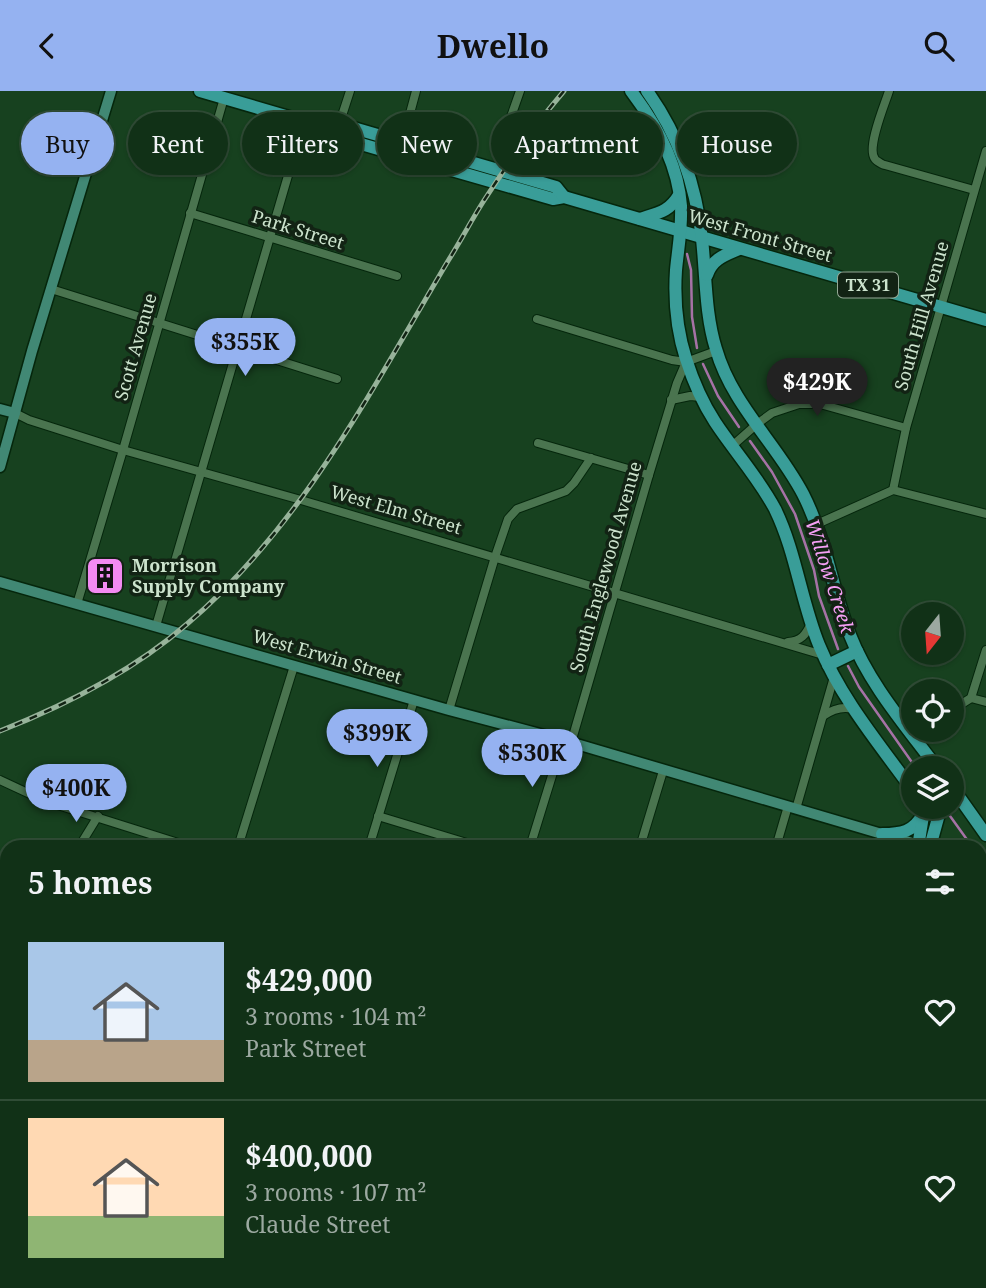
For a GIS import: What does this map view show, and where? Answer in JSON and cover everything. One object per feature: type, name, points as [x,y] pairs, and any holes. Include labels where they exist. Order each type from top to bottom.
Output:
[{"type":"main road","points":[[0,467],[111,91]]},
{"type":"main road","name":"West Front Street","points":[[200,91],[273,112]]},
{"type":"main road","points":[[631,91],[662,141],[680,195],[676,302],[679,333],[686,362],[716,424],[761,484],[778,516],[790,547],[811,623],[834,677],[901,774]]},
{"type":"main road","points":[[647,91],[670,128],[686,165],[695,197],[716,351],[733,389],[786,464],[804,496],[817,524],[841,610],[857,652],[879,688],[901,713]]},
{"type":"main road","name":"West Front Street","points":[[363,131],[556,187],[564,197],[986,320]]},
{"type":"main road","points":[[640,219],[672,207],[680,195]]},
{"type":"main road","points":[[706,279],[713,263],[739,249]]},
{"type":"main road","name":"West Elm Street","points":[[0,409],[15,414]]},
{"type":"main road","name":"West Erwin Street","points":[[0,582],[903,840]]},
{"type":"main road","points":[[826,660],[857,652]]},
{"type":"main road","points":[[964,804],[986,835]]},
{"type":"main road","points":[[882,834],[909,831],[919,819]]},
{"type":"main road","points":[[922,819],[924,840]]},
{"type":"main road","points":[[927,840],[936,819]]},
{"type":"street","points":[[343,112],[350,91]]},
{"type":"street","points":[[410,112],[416,91]]},
{"type":"street","points":[[513,112],[520,91]]},
{"type":"street","points":[[889,91],[874,139],[872,152],[875,160],[885,166],[974,190]]},
{"type":"street","name":"Scott Avenue","points":[[77,604],[224,98]]},
{"type":"street","name":"South Hill Avenue","points":[[893,490],[906,428],[986,151]]},
{"type":"street","points":[[156,627],[288,175]]},
{"type":"street","name":"Park Street","points":[[190,213],[397,276]]},
{"type":"street","points":[[51,289],[337,379]]},
{"type":"street","points":[[537,319],[672,360],[686,362],[716,351]]},
{"type":"street","name":"South Englewood Avenue","points":[[532,840],[615,593],[671,400],[686,362]]},
{"type":"street","points":[[671,400],[701,397]]},
{"type":"street","points":[[732,446],[772,413],[789,406],[810,403],[831,406],[906,428]]},
{"type":"street","name":"West Elm Street","points":[[15,414],[123,450],[782,643],[826,660]]},
{"type":"street","points":[[538,443],[649,475]]},
{"type":"street","points":[[449,710],[508,519],[517,509],[566,491],[591,457]]},
{"type":"street","points":[[817,524],[893,490],[986,514]]},
{"type":"street","points":[[782,643],[800,639],[811,623]]},
{"type":"street","points":[[964,703],[971,698],[986,650]]},
{"type":"street","points":[[240,840],[294,666]]},
{"type":"street","points":[[779,840],[792,808],[834,677]]},
{"type":"street","points":[[971,698],[986,702]]},
{"type":"street","points":[[371,840],[414,700]]},
{"type":"street","points":[[823,716],[843,707],[855,710]]},
{"type":"street","points":[[642,840],[663,771]]},
{"type":"street","points":[[0,780],[44,801],[170,840]]},
{"type":"street","points":[[83,840],[97,816]]},
{"type":"street","points":[[378,816],[457,840]]},
{"type":"waterway","name":"Willow Creek","points":[[687,254],[691,270],[692,317],[697,348]]},
{"type":"waterway","name":"Willow Creek","points":[[703,364],[718,396],[739,427]]},
{"type":"waterway","name":"Willow Creek","points":[[750,441],[772,472],[795,514],[838,649]]},
{"type":"waterway","name":"Willow Creek","points":[[848,666],[859,687],[908,756]]},
{"type":"waterway","name":"Willow Creek","points":[[952,819],[967,840]]},
{"type":"railway","points":[[0,731],[74,698],[144,657],[187,624],[228,586],[266,544],[332,454],[492,187],[564,91]]},
{"type":"place","name":"Morrison Supply Company","points":[[105,576]]}]
